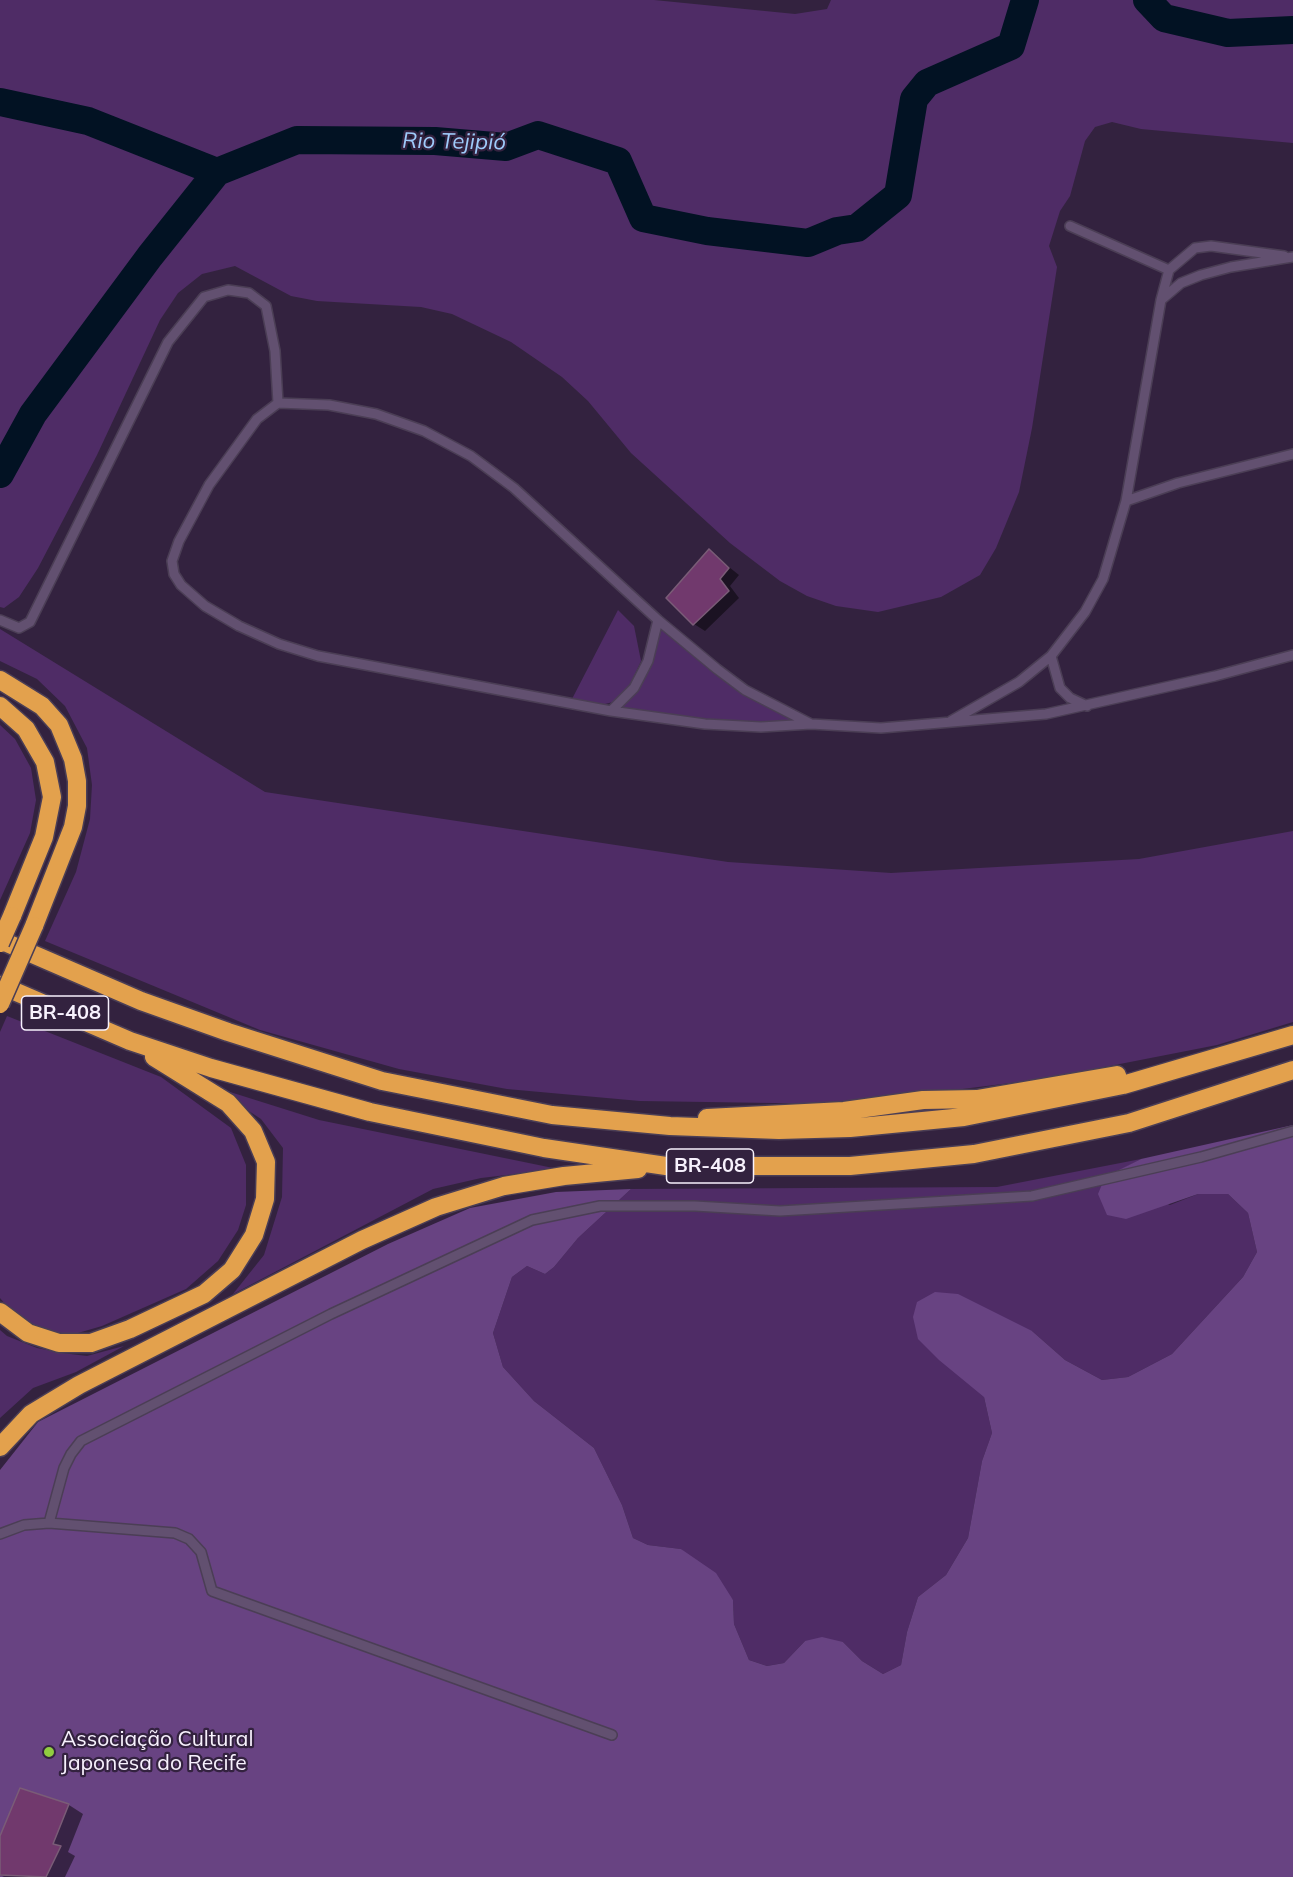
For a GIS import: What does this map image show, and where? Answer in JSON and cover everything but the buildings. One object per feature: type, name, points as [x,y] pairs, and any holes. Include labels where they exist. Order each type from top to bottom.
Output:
[{"type":"highway","points":[[0,680],[42,706],[58,725],[73,759],[77,781],[77,806],[73,826],[34,926],[0,1004]]},
{"type":"highway","points":[[0,706],[26,729],[45,762],[52,797],[44,837],[0,941]]},
{"type":"highway","name":"BR-408","points":[[0,941],[152,1005],[382,1081],[552,1115],[631,1123],[844,1111],[923,1100],[977,1099],[1202,1062],[1293,1035]]},
{"type":"highway","name":"BR-408","points":[[0,985],[130,1041],[211,1068],[370,1112],[544,1148],[666,1166],[850,1166],[974,1154],[1129,1123],[1293,1070]]},
{"type":"highway","points":[[0,1312],[28,1333],[59,1343],[91,1343],[130,1329],[204,1294],[232,1270],[254,1235],[265,1199],[266,1162],[253,1131],[228,1103],[130,1041]]},
{"type":"highway","points":[[0,1447],[32,1414],[79,1385],[362,1240],[436,1207],[504,1186],[564,1176],[666,1166]]},
{"type":"lane","points":[[1070,226],[1169,270]]},
{"type":"lane","points":[[946,723],[1019,682],[1052,656],[1085,612],[1103,579],[1126,501],[1161,300],[1169,270],[1195,248],[1211,246],[1293,257]]},
{"type":"lane","points":[[1161,300],[1181,283],[1201,275],[1231,267],[1293,257]]},
{"type":"lane","points":[[0,620],[19,628],[30,622],[168,342],[204,297],[228,290],[249,293],[259,298],[266,306],[275,351],[278,404]]},
{"type":"lane","points":[[811,724],[745,690],[658,620],[514,488],[471,456],[424,431],[376,414],[329,405],[278,404],[257,419],[209,485],[179,541],[172,561],[174,574],[181,585],[205,606],[239,626],[279,644],[318,656],[611,711],[705,724],[761,727],[811,724],[881,728],[1046,714],[1293,655]]},
{"type":"lane","points":[[1126,501],[1199,477],[1293,454]]},
{"type":"lane","points":[[611,711],[634,688],[648,662],[658,620]]},
{"type":"lane","points":[[1052,656],[1060,687],[1070,698],[1087,706]]},
{"type":"lane","points":[[49,1523],[64,1468],[70,1454],[81,1441],[331,1314],[532,1220],[600,1206],[695,1206],[780,1211],[1032,1196],[1201,1157],[1293,1131]]},
{"type":"lane","points":[[0,1534],[24,1525],[49,1523],[175,1533],[189,1539],[201,1552],[212,1591],[612,1735]]},
{"type":"shaded area","points":[[0,0],[654,0],[795,14],[827,9],[831,0],[1293,0],[1293,143],[1141,129],[1112,122],[1095,127],[1085,141],[1070,196],[1060,211],[1049,246],[1057,267],[1032,428],[1019,492],[996,548],[980,575],[941,597],[878,612],[836,606],[807,596],[780,581],[730,543],[631,453],[588,401],[562,377],[511,342],[452,314],[421,307],[317,301],[291,296],[235,266],[202,274],[178,293],[160,320],[97,455],[38,568],[19,597],[4,608],[0,607]]},
{"type":"shaded area","points":[[618,610],[634,626],[641,661],[629,687],[613,702],[601,705],[572,699]]},
{"type":"shaded area","points":[[658,620],[717,669],[811,724],[780,729],[739,722],[611,711],[634,688]]},
{"type":"shaded area","points":[[0,629],[265,792],[728,862],[891,873],[1139,859],[1293,831],[1293,1022],[1217,1045],[1043,1079],[841,1104],[640,1101],[507,1089],[399,1069],[260,1030],[45,941],[76,872],[90,819],[92,785],[87,748],[65,706],[37,679],[0,661]]},
{"type":"shaded area","points":[[0,725],[15,739],[31,768],[36,800],[30,833],[0,900]]},
{"type":"shaded area","points":[[7,1016],[161,1077],[231,1128],[246,1165],[246,1205],[238,1230],[218,1261],[186,1289],[102,1326],[71,1335],[23,1325],[0,1298],[0,1032]]},
{"type":"shaded area","points":[[211,1086],[319,1120],[558,1169],[481,1178],[433,1189],[233,1294],[264,1255],[282,1197],[283,1148],[261,1119]]},
{"type":"shaded area","points":[[1293,1125],[1293,1877],[0,1877],[0,1470],[38,1422],[388,1244],[470,1208],[556,1192],[631,1189],[578,1238],[554,1267],[545,1274],[527,1266],[512,1277],[493,1333],[503,1367],[534,1401],[594,1448],[622,1505],[633,1538],[648,1545],[681,1549],[716,1573],[733,1600],[734,1624],[749,1660],[767,1666],[784,1663],[805,1641],[822,1637],[843,1642],[862,1661],[883,1674],[901,1665],[907,1632],[918,1597],[946,1575],[968,1538],[982,1461],[992,1433],[984,1397],[939,1360],[918,1339],[913,1317],[917,1302],[935,1292],[958,1294],[1032,1331],[1065,1360],[1102,1380],[1128,1377],[1172,1354],[1243,1277],[1257,1252],[1248,1213],[1228,1194],[1198,1194],[1126,1219],[1107,1215],[1098,1194],[1105,1177],[1141,1159]]},
{"type":"shaded area","points":[[1141,1159],[1105,1178],[1170,1205],[1198,1194],[1228,1194],[1248,1213],[1257,1252],[1243,1277],[1172,1354],[1128,1377],[1102,1380],[1065,1360],[1032,1331],[984,1397],[992,1433],[982,1461],[968,1538],[946,1575],[918,1597],[907,1632],[901,1665],[883,1674],[862,1661],[843,1642],[805,1641],[784,1663],[767,1666],[749,1660],[734,1624],[733,1600],[681,1549],[648,1545],[633,1538],[622,1505],[594,1448],[534,1401],[503,1367],[493,1333],[512,1277],[527,1266],[545,1274],[554,1267],[578,1238],[631,1189],[997,1187]]},
{"type":"shaded area","points":[[0,1330],[7,1336],[37,1348],[62,1353],[87,1356],[124,1346],[76,1372],[33,1388],[0,1418]]},
{"type":"waterway","name":"Rio Tejipió","points":[[0,474],[33,414],[150,256],[217,172],[297,140],[435,141],[506,147],[538,135],[618,161],[643,218],[707,231],[808,243],[837,231],[857,228],[898,195],[914,99],[927,83],[1011,46],[1025,0]]},
{"type":"waterway","name":"Rio Tejipió","points":[[1147,0],[1164,18],[1228,33],[1293,30]]},
{"type":"waterway","points":[[0,102],[88,121],[217,172]]},
{"type":"place","name":"Associação Cultural Japonesa do Recife","points":[[49,1752]]}]
